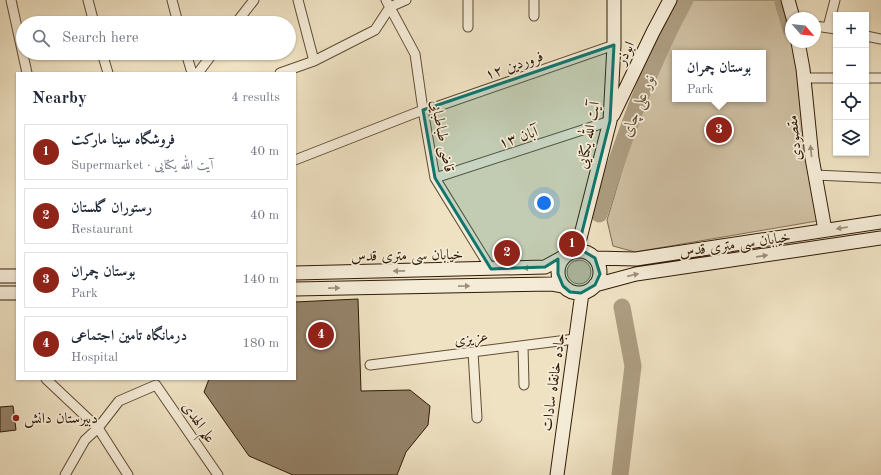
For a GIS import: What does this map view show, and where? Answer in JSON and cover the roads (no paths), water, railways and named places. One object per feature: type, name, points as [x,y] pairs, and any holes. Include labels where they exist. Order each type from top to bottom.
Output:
[{"type":"main road","name":"آیت الله یکتایی","points":[[577,250],[610,121],[614,45],[614,0]]},
{"type":"main road","name":"ابوذر","points":[[610,121],[670,0]]},
{"type":"main road","points":[[788,0],[791,12]]},
{"type":"main road","name":"مقصودی","points":[[799,48],[804,78],[812,158],[825,230]]},
{"type":"main road","name":"خیابان سی متری قدس","points":[[595,258],[636,259],[881,222]]},
{"type":"main road","name":"خیابان سی متری قدس","points":[[595,285],[636,274],[881,238]]},
{"type":"main road","points":[[577,250],[590,253],[595,258],[598,263],[600,274],[595,285],[591,289],[582,293],[570,292],[559,280],[558,267],[560,261],[571,252],[577,250]]},
{"type":"main road","name":"خیابان سی متری قدس","points":[[296,273],[545,267],[565,256]]},
{"type":"main road","points":[[0,276],[16,276]]},
{"type":"main road","points":[[296,289],[552,284],[563,286]]},
{"type":"main road","points":[[0,293],[16,293]]},
{"type":"main road","name":"جاده خانقاه سادات","points":[[557,475],[582,293]]},
{"type":"street","points":[[11,0],[16,23]]},
{"type":"street","points":[[88,0],[92,16]]},
{"type":"street","points":[[172,0],[176,16]]},
{"type":"street","points":[[241,16],[254,0]]},
{"type":"street","points":[[298,0],[314,61]]},
{"type":"street","points":[[283,72],[314,61],[374,30],[388,4],[406,0]]},
{"type":"street","points":[[468,0],[468,27]]},
{"type":"street","points":[[534,0],[534,16]]},
{"type":"street","points":[[821,27],[832,28],[834,0]]},
{"type":"street","name":"قاضی طباطبایی","points":[[388,4],[416,54],[423,110],[435,178],[491,269]]},
{"type":"street","points":[[869,37],[881,39]]},
{"type":"street","name":"۱۲ فروردین","points":[[296,160],[423,110],[430,109],[614,45]]},
{"type":"street","points":[[24,60],[27,72]]},
{"type":"street","points":[[104,60],[108,72]]},
{"type":"street","points":[[188,60],[192,72]]},
{"type":"street","points":[[199,72],[208,60]]},
{"type":"street","points":[[804,78],[833,78]]},
{"type":"street","points":[[869,78],[881,78]]},
{"type":"street","name":"۱۳ آبان","points":[[435,178],[610,121]]},
{"type":"street","points":[[815,175],[881,178]]},
{"type":"street","name":"عزیزی","points":[[370,365],[575,339]]},
{"type":"street","points":[[523,346],[524,385]]},
{"type":"street","points":[[473,352],[477,418]]},
{"type":"street","points":[[47,380],[98,428],[128,475]]},
{"type":"street","points":[[65,475],[86,440],[98,428],[119,401],[157,382]]},
{"type":"street","name":"علم الهدی","points":[[157,382],[218,475]]},
{"type":"waterway","name":"نور علی چای","points":[[599,214],[637,105],[659,51],[685,0]]},
{"type":"waterway","points":[[783,2],[786,12]]},
{"type":"waterway","points":[[620,475],[633,366],[622,307]]},
{"type":"place","name":"بوستان چمران","points":[[719,130]]},
{"type":"place","name":"فروشگاه سینا مارکت","points":[[572,244]]},
{"type":"place","name":"رستوران گلستان","points":[[507,253]]},
{"type":"place","name":"درمانگاه تامین اجتماعی","points":[[321,335]]},
{"type":"place","name":"دبیرستان دانش","points":[[16,418]]}]
